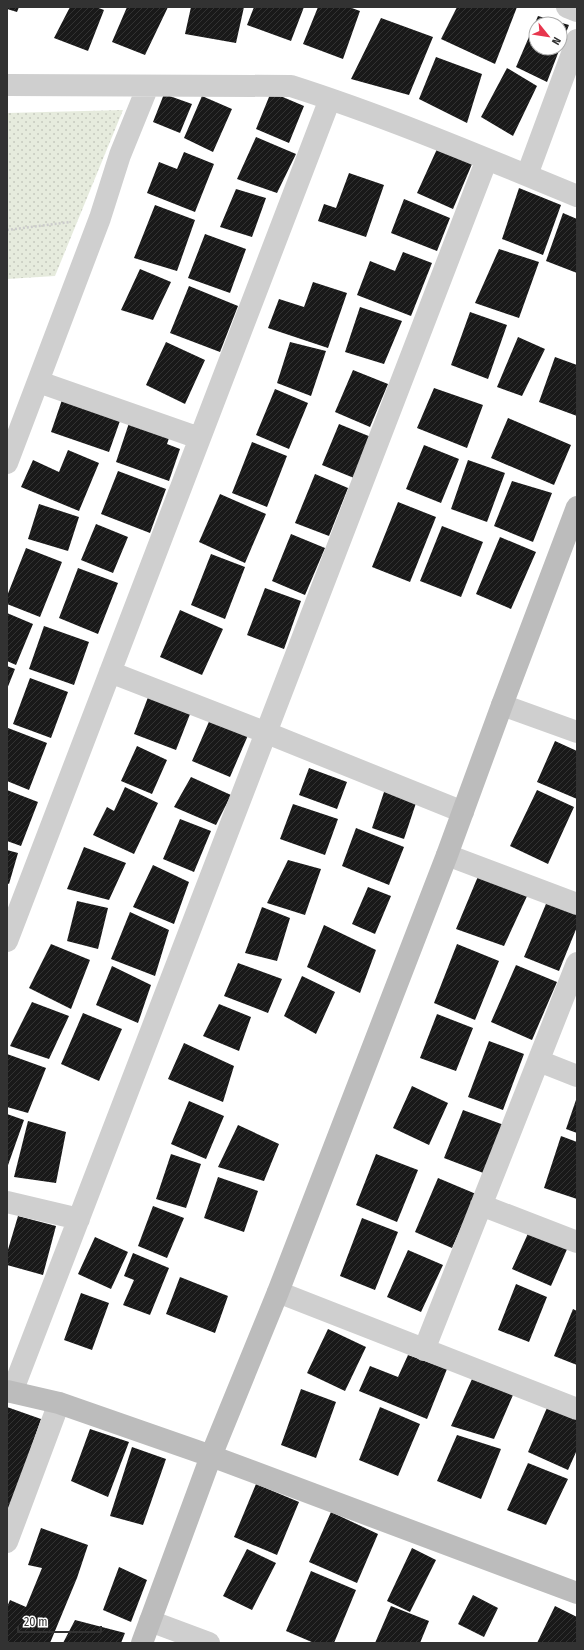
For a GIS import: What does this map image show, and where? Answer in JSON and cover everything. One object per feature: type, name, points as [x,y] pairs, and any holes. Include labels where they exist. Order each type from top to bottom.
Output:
[{"type":"street","points":[[567,7],[577,11]]},
{"type":"street","points":[[527,175],[577,40]]},
{"type":"street","points":[[7,85],[291,86],[330,99],[487,159],[577,196]]},
{"type":"street","points":[[7,463],[100,218],[120,155],[148,86]]},
{"type":"street","points":[[7,941],[330,99]]},
{"type":"street","points":[[487,159],[79,1219],[10,1391],[59,1403],[211,1456],[577,1593]]},
{"type":"street","points":[[39,382],[199,438]]},
{"type":"street","points":[[142,1643],[211,1456],[278,1292],[447,855],[577,507]]},
{"type":"street","points":[[110,672],[463,812]]},
{"type":"street","points":[[502,705],[577,732]]},
{"type":"street","points":[[447,855],[577,904]]},
{"type":"street","points":[[424,1350],[577,963]]},
{"type":"street","points":[[539,1061],[577,1076]]},
{"type":"street","points":[[7,1202],[79,1219]]},
{"type":"street","points":[[481,1205],[577,1242]]},
{"type":"street","points":[[278,1292],[577,1409]]},
{"type":"street","points":[[7,1542],[59,1403]]},
{"type":"street","points":[[150,1621],[210,1643]]},
{"type":"path","points":[[7,230],[100,218]]},
{"type":"shaded area","points":[[123,110],[55,276],[7,279],[7,113]]},
{"type":"building","points":[[7,7],[19,7],[17,12],[7,9]]},
{"type":"building","points":[[70,7],[96,7],[104,10],[88,51],[54,38]]},
{"type":"building","points":[[127,7],[168,7],[145,55],[112,42]]},
{"type":"building","points":[[191,7],[244,7],[236,43],[185,34]]},
{"type":"building","points":[[254,7],[304,7],[291,41],[247,25]]},
{"type":"building","points":[[318,7],[349,7],[360,11],[343,59],[303,44]]},
{"type":"building","points":[[457,7],[517,7],[495,64],[441,39]]},
{"type":"building","points":[[381,18],[433,37],[409,95],[351,79]]},
{"type":"building","points":[[528,39],[528,56],[557,56],[547,82],[516,67]]},
{"type":"building","points":[[436,57],[482,74],[467,123],[419,99]]},
{"type":"building","points":[[507,68],[537,86],[513,136],[481,117]]},
{"type":"building","points":[[271,92],[304,106],[289,143],[256,129]]},
{"type":"building","points":[[164,94],[192,104],[180,133],[153,122]]},
{"type":"building","points":[[202,96],[232,109],[213,152],[184,138]]},
{"type":"building","points":[[256,137],[296,154],[277,193],[237,179]]},
{"type":"building","points":[[437,149],[472,164],[453,209],[417,193]]},
{"type":"building","points":[[184,152],[214,164],[195,212],[147,193],[159,162],[177,169]]},
{"type":"building","points":[[349,173],[384,185],[366,237],[318,221],[324,204],[336,208]]},
{"type":"building","points":[[519,188],[561,205],[543,255],[502,239]]},
{"type":"building","points":[[236,189],[266,198],[252,237],[220,227]]},
{"type":"building","points":[[404,199],[450,218],[437,251],[391,233]]},
{"type":"building","points":[[155,205],[195,220],[177,271],[134,258]]},
{"type":"building","points":[[563,213],[577,219],[577,273],[546,261]]},
{"type":"building","points":[[205,234],[246,249],[230,293],[188,278]]},
{"type":"building","points":[[499,249],[539,262],[519,318],[475,303]]},
{"type":"building","points":[[403,252],[432,263],[411,316],[357,295],[370,261],[395,271]]},
{"type":"building","points":[[140,269],[171,282],[153,320],[121,310]]},
{"type":"building","points":[[313,282],[347,293],[328,348],[268,328],[279,299],[304,307]]},
{"type":"building","points":[[189,286],[238,306],[220,352],[170,333]]},
{"type":"building","points":[[360,307],[402,321],[384,364],[345,352]]},
{"type":"building","points":[[470,312],[507,325],[488,379],[451,365]]},
{"type":"building","points":[[518,337],[545,349],[522,396],[497,387]]},
{"type":"building","points":[[166,342],[205,360],[185,404],[146,385]]},
{"type":"building","points":[[290,342],[326,351],[311,396],[277,383]]},
{"type":"building","points":[[555,357],[577,365],[577,416],[539,402]]},
{"type":"building","points":[[353,370],[388,384],[370,427],[335,412]]},
{"type":"building","points":[[434,388],[483,405],[467,448],[417,428]]},
{"type":"building","points":[[275,389],[308,403],[289,449],[256,435]]},
{"type":"building","points":[[63,397],[121,418],[109,452],[51,432]]},
{"type":"building","points":[[508,418],[571,445],[554,485],[491,458]]},
{"type":"building","points":[[130,420],[170,435],[167,444],[180,449],[169,481],[116,462]]},
{"type":"building","points":[[339,424],[371,437],[354,478],[322,465]]},
{"type":"building","points":[[252,442],[287,456],[267,507],[232,493]]},
{"type":"building","points":[[424,445],[459,459],[441,503],[406,489]]},
{"type":"building","points":[[68,450],[99,463],[79,511],[21,487],[33,460],[59,472]]},
{"type":"building","points":[[468,460],[505,473],[487,522],[451,509]]},
{"type":"building","points":[[118,471],[166,489],[150,533],[101,514]]},
{"type":"building","points":[[315,474],[348,488],[329,536],[295,523]]},
{"type":"building","points":[[512,481],[552,493],[533,542],[494,526]]},
{"type":"building","points":[[220,494],[266,514],[245,563],[199,542]]},
{"type":"building","points":[[398,502],[436,517],[410,582],[372,567]]},
{"type":"building","points":[[39,504],[79,517],[68,551],[28,539]]},
{"type":"building","points":[[96,524],[128,537],[113,573],[81,560]]},
{"type":"building","points":[[442,526],[483,542],[461,597],[420,581]]},
{"type":"building","points":[[291,534],[325,548],[305,595],[272,581]]},
{"type":"building","points":[[500,537],[536,552],[511,609],[476,594]]},
{"type":"building","points":[[26,548],[62,562],[40,617],[7,604],[7,596]]},
{"type":"building","points":[[211,554],[245,567],[225,619],[191,605]]},
{"type":"building","points":[[78,568],[118,583],[98,634],[59,618]]},
{"type":"building","points":[[265,588],[301,601],[284,649],[247,635]]},
{"type":"building","points":[[180,610],[223,629],[202,675],[160,657]]},
{"type":"building","points":[[7,613],[33,624],[16,665],[7,661]]},
{"type":"building","points":[[44,626],[89,642],[74,685],[29,669]]},
{"type":"building","points":[[7,666],[15,669],[7,689]]},
{"type":"building","points":[[30,678],[68,692],[51,738],[13,724]]},
{"type":"building","points":[[150,692],[192,709],[176,750],[134,734]]},
{"type":"building","points":[[211,717],[249,733],[230,777],[192,761]]},
{"type":"building","points":[[8,728],[47,743],[29,790],[7,781]]},
{"type":"building","points":[[555,741],[577,751],[577,799],[537,782]]},
{"type":"building","points":[[137,746],[167,760],[152,794],[121,781]]},
{"type":"building","points":[[309,768],[347,782],[337,809],[299,795]]},
{"type":"building","points":[[191,777],[231,795],[216,825],[174,807]]},
{"type":"building","points":[[125,787],[158,803],[134,854],[93,835],[107,807],[114,811]]},
{"type":"building","points":[[385,789],[417,800],[404,839],[372,828]]},
{"type":"building","points":[[7,790],[38,802],[21,846],[7,841]]},
{"type":"building","points":[[537,790],[574,807],[548,864],[510,846]]},
{"type":"building","points":[[293,804],[338,819],[325,855],[280,839]]},
{"type":"building","points":[[180,819],[211,831],[194,872],[163,859]]},
{"type":"building","points":[[356,828],[404,847],[389,885],[342,866]]},
{"type":"building","points":[[84,847],[126,863],[109,900],[67,889]]},
{"type":"building","points":[[7,850],[18,853],[9,884],[7,883]]},
{"type":"building","points":[[288,860],[321,869],[305,915],[267,903]]},
{"type":"building","points":[[153,865],[189,882],[174,924],[133,907]]},
{"type":"building","points":[[479,874],[528,894],[504,946],[456,929]]},
{"type":"building","points":[[368,887],[391,896],[375,934],[352,924]]},
{"type":"building","points":[[548,899],[577,910],[577,927],[559,971],[524,957]]},
{"type":"building","points":[[77,901],[108,908],[98,949],[67,941]]},
{"type":"building","points":[[262,907],[290,918],[277,961],[245,953]]},
{"type":"building","points":[[130,912],[169,930],[155,976],[111,959]]},
{"type":"building","points":[[324,925],[376,950],[360,993],[307,967]]},
{"type":"building","points":[[51,944],[90,960],[71,1009],[29,988]]},
{"type":"building","points":[[457,944],[499,961],[475,1020],[434,1003]]},
{"type":"building","points":[[238,963],[282,979],[268,1013],[224,996]]},
{"type":"building","points":[[516,965],[557,982],[532,1040],[491,1022]]},
{"type":"building","points":[[112,966],[151,985],[138,1023],[96,1005]]},
{"type":"building","points":[[302,976],[335,992],[316,1034],[284,1016]]},
{"type":"building","points":[[32,1002],[69,1016],[49,1059],[10,1046]]},
{"type":"building","points":[[219,1004],[251,1017],[239,1051],[203,1036]]},
{"type":"building","points":[[83,1013],[122,1029],[99,1081],[61,1064]]},
{"type":"building","points":[[437,1014],[473,1028],[456,1071],[420,1058]]},
{"type":"building","points":[[489,1041],[524,1054],[503,1110],[468,1097]]},
{"type":"building","points":[[184,1043],[234,1066],[223,1102],[168,1079]]},
{"type":"building","points":[[7,1054],[46,1068],[28,1113],[7,1107]]},
{"type":"building","points":[[412,1086],[448,1103],[429,1145],[393,1128]]},
{"type":"building","points":[[577,1097],[577,1133],[566,1129]]},
{"type":"building","points":[[189,1101],[224,1116],[206,1159],[171,1144]]},
{"type":"building","points":[[463,1110],[504,1125],[486,1174],[444,1158]]},
{"type":"building","points":[[7,1114],[24,1120],[7,1168]]},
{"type":"building","points":[[28,1121],[66,1132],[56,1183],[14,1177]]},
{"type":"building","points":[[238,1125],[279,1144],[264,1181],[218,1167]]},
{"type":"building","points":[[561,1136],[577,1142],[577,1199],[544,1188]]},
{"type":"building","points":[[171,1154],[201,1164],[186,1208],[156,1199]]},
{"type":"building","points":[[376,1154],[418,1170],[397,1222],[356,1205]]},
{"type":"building","points":[[218,1177],[258,1191],[244,1232],[204,1218]]},
{"type":"building","points":[[438,1178],[476,1194],[452,1248],[415,1232]]},
{"type":"building","points":[[153,1206],[184,1218],[167,1258],[138,1246]]},
{"type":"building","points":[[18,1216],[56,1226],[43,1275],[7,1265],[7,1253]]},
{"type":"building","points":[[362,1218],[398,1232],[375,1290],[340,1276]]},
{"type":"building","points":[[530,1229],[568,1247],[551,1286],[512,1269]]},
{"type":"building","points":[[95,1237],[128,1252],[111,1289],[78,1274]]},
{"type":"building","points":[[408,1250],[443,1265],[421,1312],[387,1297]]},
{"type":"building","points":[[133,1253],[169,1268],[150,1315],[123,1305],[134,1280],[124,1276]]},
{"type":"building","points":[[180,1277],[228,1296],[215,1333],[166,1314]]},
{"type":"building","points":[[516,1284],[547,1297],[529,1342],[498,1330]]},
{"type":"building","points":[[81,1293],[109,1303],[92,1350],[64,1340]]},
{"type":"building","points":[[573,1309],[577,1311],[577,1365],[554,1356]]},
{"type":"building","points":[[328,1329],[366,1347],[345,1391],[307,1373]]},
{"type":"building","points":[[408,1355],[447,1369],[427,1419],[359,1391],[370,1366],[398,1377]]},
{"type":"building","points":[[472,1379],[513,1395],[494,1439],[451,1426]]},
{"type":"building","points":[[301,1389],[336,1402],[316,1458],[281,1445]]},
{"type":"building","points":[[549,1403],[577,1414],[577,1450],[568,1470],[528,1452]]},
{"type":"building","points":[[7,1407],[41,1419],[7,1518]]},
{"type":"building","points":[[380,1407],[420,1424],[398,1476],[359,1460]]},
{"type":"building","points":[[90,1429],[129,1442],[108,1497],[71,1481]]},
{"type":"building","points":[[457,1435],[501,1449],[481,1499],[437,1481]]},
{"type":"building","points":[[132,1447],[166,1459],[143,1525],[110,1516]]},
{"type":"building","points":[[528,1463],[568,1479],[546,1525],[507,1510]]},
{"type":"building","points":[[256,1484],[299,1502],[277,1555],[234,1537]]},
{"type":"building","points":[[331,1512],[378,1534],[357,1583],[309,1562]]},
{"type":"building","points":[[41,1528],[88,1545],[77,1578],[50,1643],[7,1643],[7,1607],[10,1600],[26,1607],[42,1568],[28,1565]]},
{"type":"building","points":[[412,1548],[436,1560],[410,1612],[387,1601]]},
{"type":"building","points":[[247,1549],[276,1563],[252,1610],[223,1596]]},
{"type":"building","points":[[119,1567],[147,1580],[131,1622],[103,1610]]},
{"type":"building","points":[[311,1571],[356,1590],[334,1643],[314,1643],[286,1631]]},
{"type":"building","points":[[473,1595],[498,1608],[484,1637],[458,1624]]},
{"type":"building","points":[[391,1606],[429,1621],[420,1643],[375,1643]]},
{"type":"building","points":[[555,1606],[577,1617],[577,1643],[537,1643]]},
{"type":"building","points":[[75,1620],[125,1633],[121,1643],[63,1643]]}]
